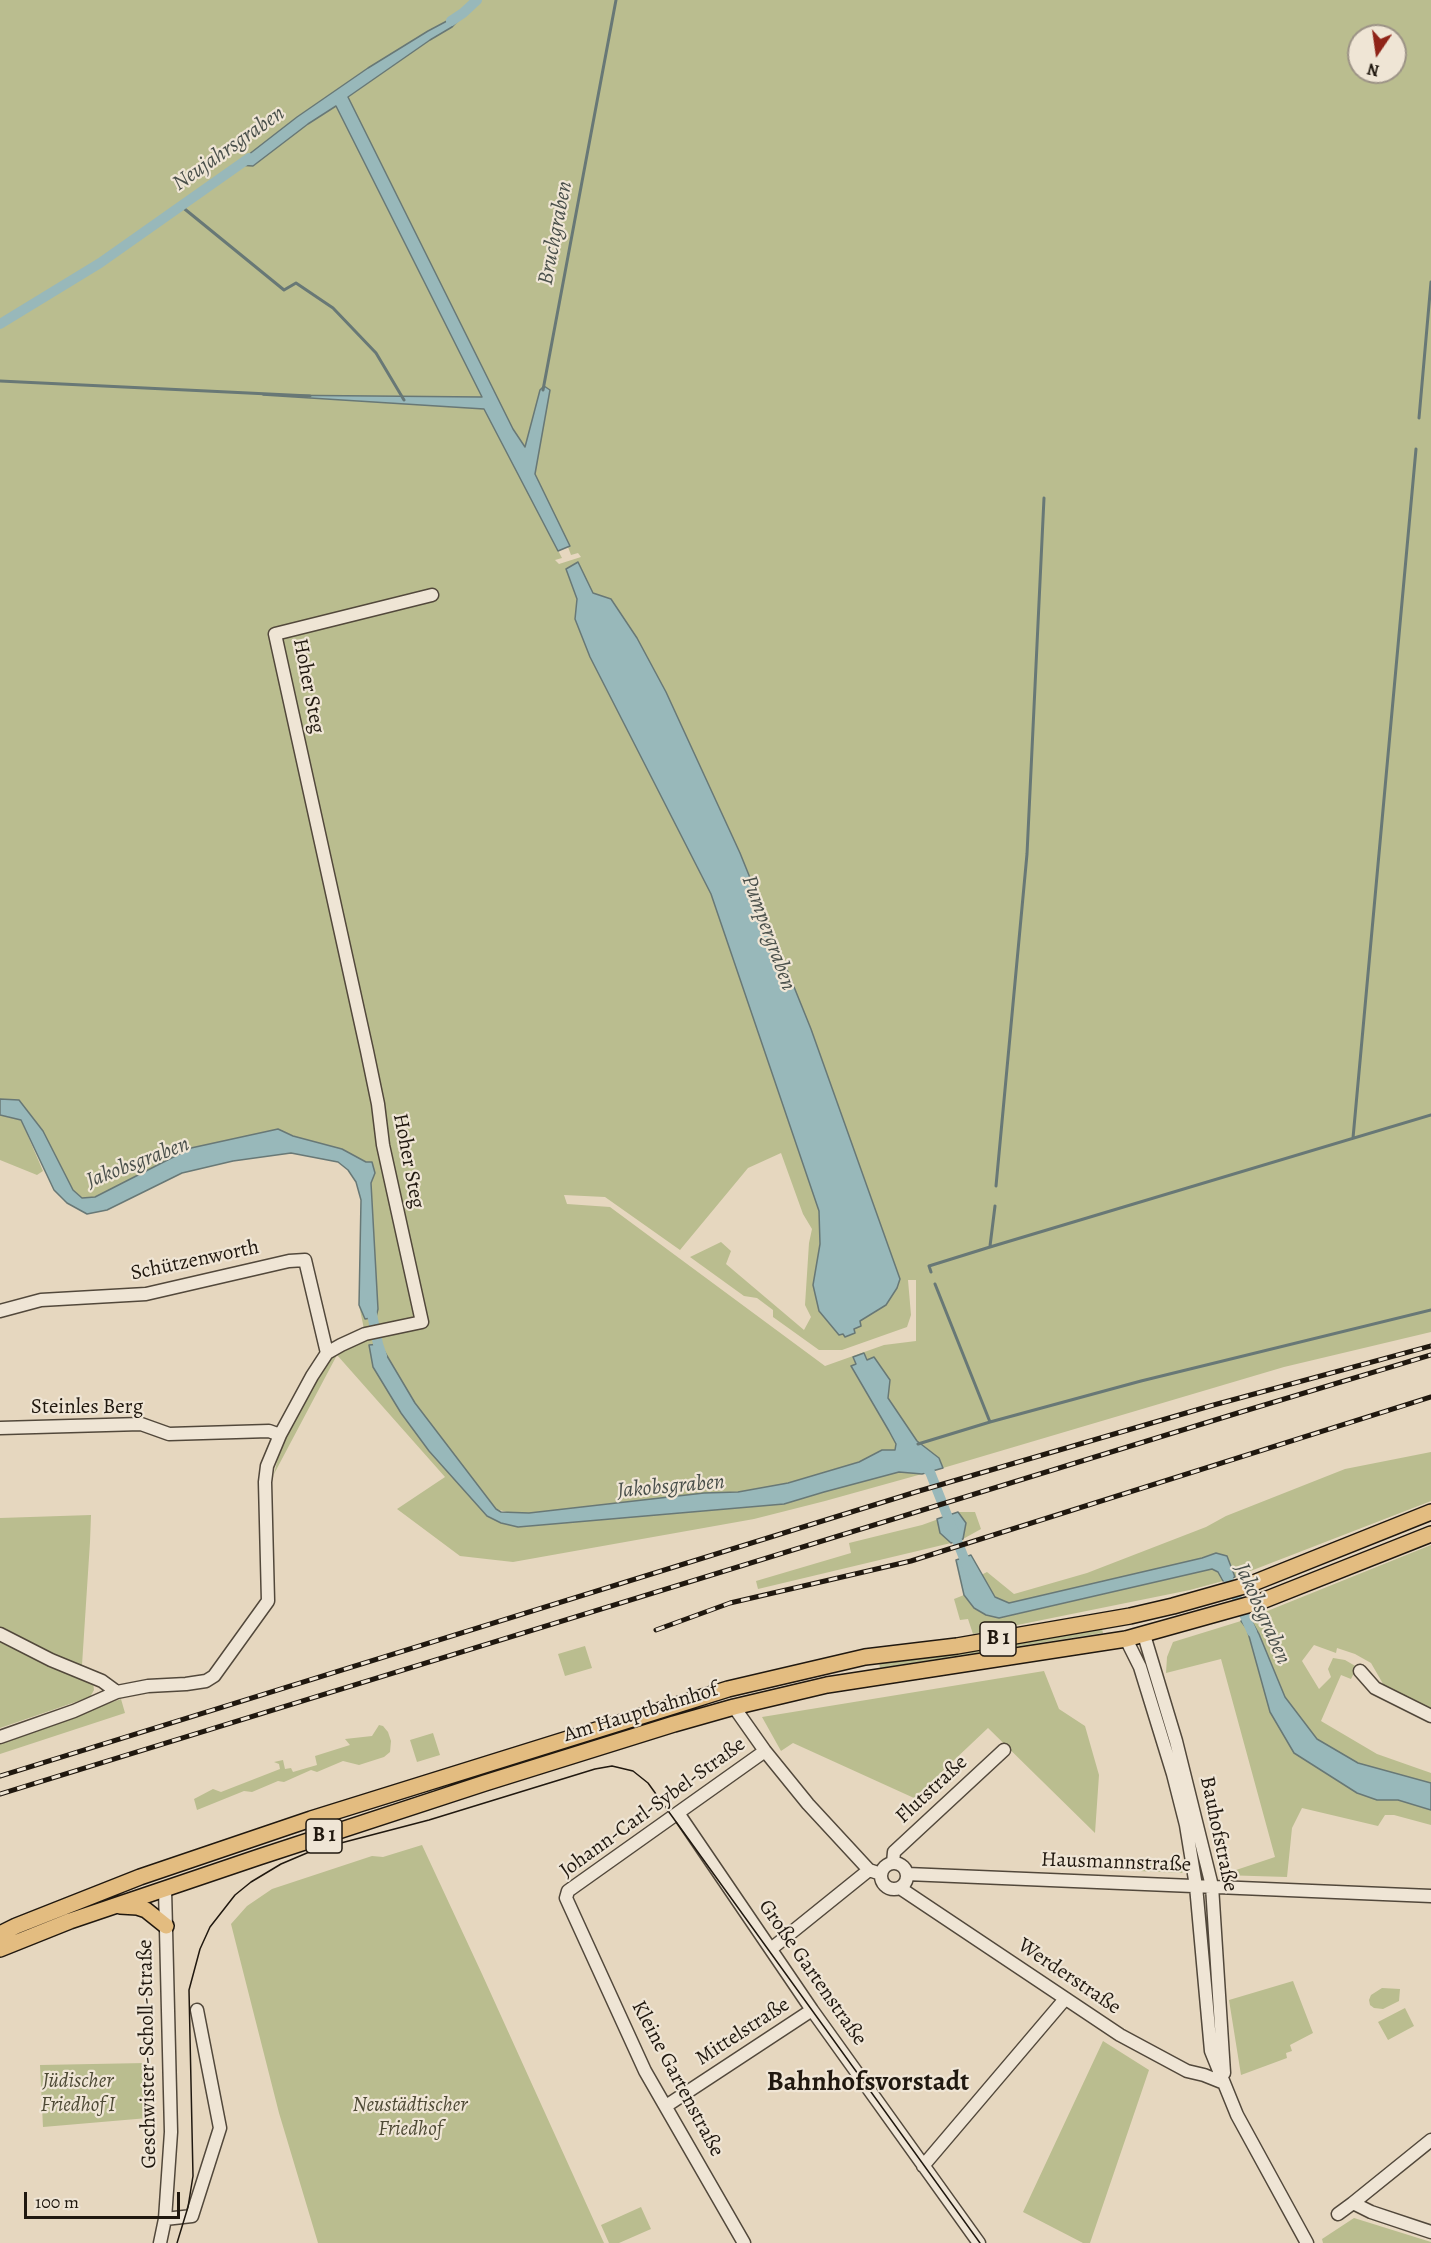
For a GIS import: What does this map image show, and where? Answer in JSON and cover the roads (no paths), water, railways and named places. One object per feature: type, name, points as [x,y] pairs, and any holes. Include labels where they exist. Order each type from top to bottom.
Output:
[{"type":"main road","name":"B 1","points":[[1130,1616],[1251,1584],[1431,1512]]},
{"type":"main road","name":"B 1","points":[[1144,1635],[1259,1602],[1431,1534]]},
{"type":"main road","points":[[1130,1616],[1144,1635]]},
{"type":"main road","points":[[1126,1639],[1130,1616]]},
{"type":"main road","name":"Am Hauptbahnhof","points":[[164,1869],[311,1819],[728,1689],[866,1657],[935,1649],[1130,1616]]},
{"type":"main road","name":"Am Hauptbahnhof","points":[[165,1889],[484,1783],[734,1707],[827,1685],[1144,1635]]},
{"type":"main road","points":[[866,1657],[869,1679]]},
{"type":"main road","points":[[728,1689],[734,1707]]},
{"type":"main road","name":"B 1","points":[[0,1934],[164,1869]]},
{"type":"main road","points":[[164,1869],[165,1889]]},
{"type":"main road","name":"B 1","points":[[0,1949],[165,1889]]},
{"type":"main road","points":[[108,1908],[137,1907],[154,1914],[166,1926]]},
{"type":"street","name":"Hoher Steg","points":[[327,1353],[365,1334],[422,1322],[383,1145],[378,1104],[367,1051],[275,634],[432,595]]},
{"type":"street","name":"Schützenworth","points":[[0,1311],[41,1300],[146,1294],[289,1261],[305,1260],[327,1353]]},
{"type":"street","points":[[0,1737],[74,1711],[129,1688],[186,1684],[206,1681],[214,1676],[268,1601],[265,1482],[267,1466],[280,1435],[327,1353]]},
{"type":"street","name":"Steinles Berg","points":[[0,1428],[141,1424],[169,1434],[269,1431],[280,1435]]},
{"type":"street","points":[[0,1634],[51,1660],[102,1681],[117,1692]]},
{"type":"street","name":"Bauhofstraße","points":[[1144,1635],[1176,1741],[1212,1886],[1224,2083]]},
{"type":"street","name":"Bauhofstraße","points":[[1126,1639],[1140,1667],[1186,1825],[1196,1886],[1211,2051],[1237,2115],[1307,2243]]},
{"type":"street","points":[[1360,1671],[1375,1688],[1431,1716]]},
{"type":"street","name":"Werderstraße","points":[[734,1707],[765,1751],[808,1804],[885,1885],[892,1889],[900,1888],[1120,2035],[1187,2072],[1204,2075],[1224,2083]]},
{"type":"street","name":"Flutstraße","points":[[893,1863],[894,1852],[1004,1750]]},
{"type":"street","name":"Johann-Carl-Sybel-Straße","points":[[566,1898],[568,1891],[765,1751]]},
{"type":"street","name":"Große Gartenstraße","points":[[678,1813],[812,2010],[979,2243]]},
{"type":"street","points":[[771,1949],[875,1872],[893,1863],[900,1864],[907,1874],[906,1882],[900,1888]]},
{"type":"street","name":"Hausmannstraße","points":[[907,1874],[1431,1896]]},
{"type":"street","name":"Geschwister-Scholl-Straße","points":[[160,2243],[165,2219],[171,2132],[165,1889]]},
{"type":"street","name":"Kleine Gartenstraße","points":[[566,1898],[645,2071],[744,2243]]},
{"type":"street","points":[[923,2166],[1065,1999]]},
{"type":"street","points":[[165,2219],[192,2216],[220,2128],[197,2010]]},
{"type":"street","name":"Mittelstraße","points":[[666,2106],[812,2010]]},
{"type":"street","points":[[1338,2214],[1431,2140]]},
{"type":"street","points":[[1353,2203],[1371,2212],[1431,2232]]},
{"type":"water","points":[[462,13],[464,14],[452,27],[348,97],[513,429],[525,447],[540,390],[544,386],[550,390],[535,474],[570,546],[558,551],[484,409],[263,395],[482,397],[336,106],[308,124],[253,166],[237,165],[297,117],[368,68]]},
{"type":"water","name":"Pumpergraben","points":[[578,562],[593,593],[611,599],[637,638],[666,692],[740,853],[811,1029],[900,1279],[886,1305],[860,1321],[861,1326],[854,1329],[855,1333],[845,1337],[843,1334],[839,1335],[819,1311],[813,1285],[820,1244],[819,1211],[711,894],[590,657],[575,619],[577,599],[566,569]]},
{"type":"water","points":[[0,1099],[19,1100],[43,1131],[73,1190],[82,1198],[95,1197],[191,1148],[278,1129],[293,1136],[342,1149],[366,1162],[372,1162],[375,1173],[371,1183],[378,1309],[376,1317],[365,1319],[359,1305],[361,1200],[356,1182],[348,1170],[338,1162],[291,1153],[233,1161],[182,1173],[107,1210],[87,1214],[67,1203],[54,1190],[21,1120],[0,1115]]},
{"type":"water","points":[[380,1344],[415,1403],[496,1509],[501,1512],[529,1513],[704,1493],[738,1492],[788,1483],[859,1462],[882,1450],[895,1450],[896,1444],[851,1366],[856,1364],[853,1357],[864,1353],[867,1360],[874,1357],[890,1380],[888,1398],[917,1441],[939,1458],[943,1468],[922,1474],[899,1472],[784,1504],[518,1527],[501,1523],[487,1516],[429,1451],[401,1413],[373,1367],[369,1345]]},
{"type":"water","points":[[958,1512],[966,1523],[963,1539],[951,1543],[940,1533],[937,1519]]},
{"type":"water","name":"Jakobsgraben","points":[[1216,1553],[1227,1556],[1235,1577],[1223,1581],[1218,1572],[1212,1569],[999,1618],[986,1615],[974,1608],[964,1595],[956,1560],[971,1555],[995,1597],[1009,1603]]},
{"type":"water","points":[[1250,1618],[1285,1697],[1317,1739],[1358,1763],[1431,1783],[1431,1810],[1398,1800],[1377,1800],[1357,1793],[1294,1753],[1270,1712],[1247,1629],[1241,1621]]},
{"type":"waterway","name":"Neujahrsgraben","points":[[451,21],[477,0]]},
{"type":"waterway","name":"Bruchgraben","points":[[543,390],[616,0]]},
{"type":"waterway","name":"Neujahrsgraben","points":[[0,324],[100,263],[249,158]]},
{"type":"waterway","points":[[181,206],[284,290],[296,283],[333,308],[376,353],[404,400]]},
{"type":"waterway","points":[[1419,418],[1431,282]]},
{"type":"waterway","points":[[0,381],[310,396]]},
{"type":"waterway","points":[[1353,1138],[1416,449]]},
{"type":"waterway","points":[[996,1186],[1027,854],[1044,498]]},
{"type":"waterway","points":[[931,1272],[929,1266],[1431,1115]]},
{"type":"waterway","points":[[990,1246],[995,1206]]},
{"type":"waterway","points":[[935,1284],[990,1422],[1141,1381],[1431,1310]]},
{"type":"waterway","name":"Jakobsgraben","points":[[370,1304],[382,1356]]},
{"type":"waterway","points":[[918,1444],[990,1422]]},
{"type":"waterway","name":"Jakobsgraben","points":[[921,1463],[930,1472],[969,1571]]},
{"type":"waterway","name":"Jakobsgraben","points":[[1223,1567],[1252,1632]]},
{"type":"tram line","points":[[177,2243],[188,2207],[193,2176],[189,1990],[200,1949],[210,1927],[235,1895],[251,1882],[281,1864],[314,1850],[429,1820],[595,1769],[612,1766],[633,1771],[648,1783],[980,2243]]},
{"type":"railway","points":[[0,1776],[919,1491],[1210,1406],[1431,1346]]},
{"type":"railway","points":[[0,1794],[1431,1355]]},
{"type":"railway","points":[[656,1630],[730,1603],[911,1561],[1431,1397]]},
{"type":"district","name":"Bahnhofsvorstadt","points":[[868,2083]]},
{"type":"park label","name":"Jüdischer Friedhof I","points":[[78,2094]]},
{"type":"park label","name":"Neustädtischer Friedhof","points":[[410,2118]]}]
